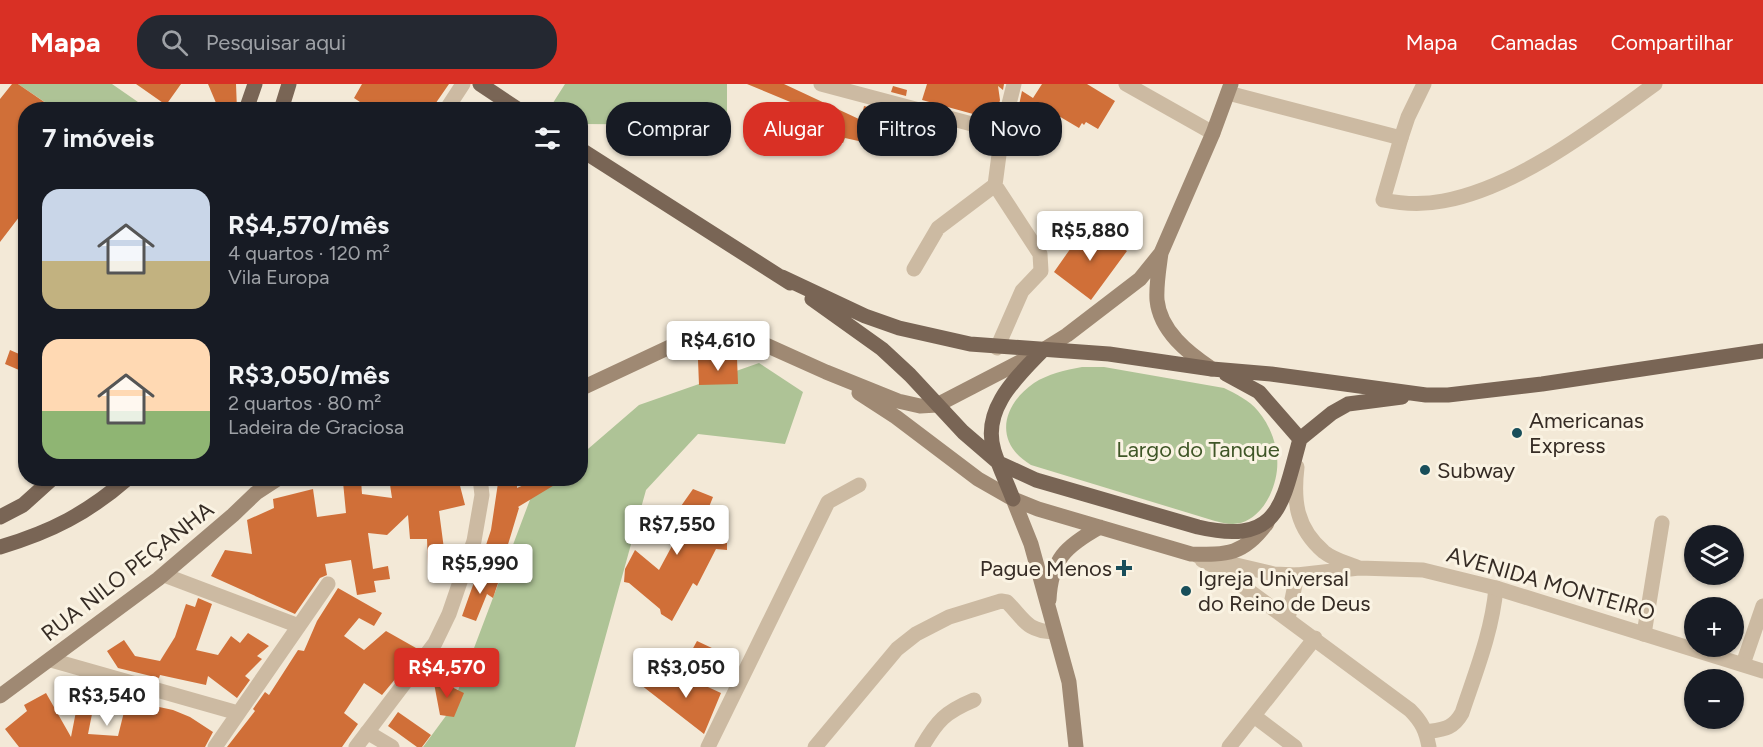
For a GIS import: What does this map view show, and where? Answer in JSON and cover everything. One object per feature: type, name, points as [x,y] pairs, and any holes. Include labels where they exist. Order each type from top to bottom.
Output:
[{"type":"main road","points":[[249,102],[255,84]]},
{"type":"main road","points":[[283,102],[289,84]]},
{"type":"main road","points":[[480,84],[507,102]]},
{"type":"main road","points":[[588,385],[694,337],[735,334],[755,340],[898,401],[920,406],[937,405],[1067,335],[1140,279],[1161,253],[1231,87]]},
{"type":"main road","points":[[588,154],[782,277],[882,349],[910,375],[963,432],[999,463],[1036,480],[1208,530],[1236,533],[1249,531],[1267,523]]},
{"type":"main road","points":[[1161,253],[1157,286],[1160,314],[1167,328],[1194,357],[1212,369],[1231,376],[1258,392],[1300,439]]},
{"type":"main road","points":[[782,277],[865,316],[899,328],[948,340],[997,348],[1109,354],[1212,369],[1426,394],[1449,395],[1542,384],[1763,351]]},
{"type":"main road","points":[[1042,350],[1012,381],[1002,396],[991,433],[993,449],[1030,544],[1068,682],[1076,747]]},
{"type":"main road","points":[[826,372],[896,417],[978,479],[1013,499],[1191,554],[1217,555],[1234,552],[1249,544],[1267,523],[1286,491],[1300,439],[1332,413],[1348,404],[1426,394]]},
{"type":"main road","points":[[0,517],[23,504],[44,486]]},
{"type":"main road","points":[[0,547],[37,535],[82,514],[119,486]]},
{"type":"main road","name":"RUA NILO PEÇANHA","points":[[0,696],[164,575],[256,492],[266,486]]},
{"type":"main road","points":[[1030,544],[1046,555],[1053,556],[1062,553],[1100,527]]},
{"type":"main road","points":[[1049,612],[1051,583],[1062,553]]},
{"type":"street","points":[[451,102],[463,84]]},
{"type":"street","points":[[1010,102],[1014,84]]},
{"type":"street","points":[[1126,84],[1213,133]]},
{"type":"street","points":[[1424,84],[1408,117],[1383,200],[1417,204],[1440,202],[1463,197],[1497,183],[1553,154],[1655,84]]},
{"type":"street","points":[[821,85],[969,123]]},
{"type":"street","points":[[1231,87],[1401,138]]},
{"type":"street","points":[[997,348],[1015,304],[1041,271],[1040,254],[995,184],[998,156]]},
{"type":"street","points":[[914,269],[938,228],[995,184]]},
{"type":"street","points":[[1300,439],[1294,493],[1304,527],[1324,552],[1359,568]]},
{"type":"street","points":[[708,747],[828,502],[859,485]]},
{"type":"street","points":[[481,486],[483,495]]},
{"type":"street","points":[[356,747],[435,643],[449,614],[474,541],[485,486]]},
{"type":"street","points":[[1644,634],[1662,523]]},
{"type":"street","points":[[1323,573],[1324,552]]},
{"type":"street","points":[[1191,554],[1274,574],[1297,575],[1359,568]]},
{"type":"street","points":[[1191,554],[1218,568],[1410,710],[1421,720],[1428,739],[1457,722],[1462,713],[1494,616],[1496,588]]},
{"type":"street","name":"AVENIDA MONTEIRO","points":[[1359,568],[1423,570],[1496,588],[1763,671]]},
{"type":"street","points":[[164,575],[299,626]]},
{"type":"street","points":[[1288,619],[1297,575]]},
{"type":"street","points":[[215,747],[328,584]]},
{"type":"street","points":[[815,747],[897,649],[916,634],[950,617],[1000,601],[1007,602],[1023,622],[1042,631],[1054,632]]},
{"type":"street","points":[[1743,664],[1763,606]]},
{"type":"street","points":[[1229,747],[1315,638]]},
{"type":"street","points":[[51,660],[238,714]]},
{"type":"street","points":[[922,747],[934,726],[945,716],[974,700]]},
{"type":"street","points":[[1254,716],[1295,747]]},
{"type":"street","points":[[367,732],[392,747]]},
{"type":"green space","points":[[18,84],[112,84],[138,102],[45,102]]},
{"type":"green space","points":[[565,84],[727,84],[727,102],[606,102],[606,124],[588,124],[588,102],[554,102]]},
{"type":"green space","points":[[759,363],[803,392],[785,444],[698,434],[646,490],[575,747],[423,747],[451,709],[531,497],[544,486],[588,486],[588,449],[639,405]]},
{"type":"green space","name":"Largo do Tanque","points":[[1082,367],[1104,367],[1224,388],[1251,404],[1269,427],[1277,457],[1276,478],[1261,509],[1244,522],[1233,524],[1215,521],[1031,465],[1019,456],[1011,446],[1007,435],[1006,424],[1014,402],[1039,380]]},
{"type":"building","points":[[12,84],[18,84],[44,102],[18,102],[18,218],[0,242],[0,99]]},
{"type":"building","points":[[136,84],[181,84],[168,102],[162,102]]},
{"type":"building","points":[[208,84],[236,84],[237,102],[216,102]]},
{"type":"building","points":[[362,84],[449,84],[437,102],[360,102],[354,98]]},
{"type":"building","points":[[747,84],[784,84],[822,102],[790,102]]},
{"type":"building","points":[[927,84],[1004,84],[1003,90],[998,86],[1000,102],[969,102],[969,113],[957,110],[957,102],[922,100]]},
{"type":"building","points":[[1042,84],[1087,84],[1115,101],[1098,129],[1086,122],[1084,125],[1082,123],[1079,128],[1062,118],[1062,102],[1020,102],[1022,91],[1033,98]]},
{"type":"building","points":[[893,86],[907,90],[906,96],[891,92]]},
{"type":"building","points":[[845,113],[857,118],[857,141],[845,138]]},
{"type":"building","points":[[1087,225],[1127,251],[1091,300],[1054,272]]},
{"type":"building","points":[[10,350],[18,354],[18,370],[5,364]]},
{"type":"building","points":[[737,358],[738,384],[699,385],[698,360]]},
{"type":"building","points":[[343,486],[361,486],[362,494],[392,498],[390,486],[460,486],[465,505],[439,511],[444,549],[461,549],[454,570],[428,567],[427,539],[410,539],[408,515],[387,535],[368,533],[373,569],[388,566],[390,579],[374,581],[376,592],[357,595],[351,560],[325,564],[327,575],[320,578],[295,614],[211,576],[225,550],[252,554],[247,520],[274,508],[273,499],[313,489],[317,517],[346,513]]},
{"type":"building","points":[[498,486],[517,486],[517,488],[553,486],[518,507],[506,551],[486,545],[491,530]]},
{"type":"building","points":[[693,489],[713,497],[705,517],[710,519],[707,527],[727,540],[727,550],[716,549],[697,586],[693,583],[672,621],[661,614],[660,609],[629,583],[624,582],[625,569],[635,550],[659,570],[673,544],[649,534],[654,520],[667,526]]},
{"type":"building","points":[[478,571],[499,580],[493,598],[487,594],[476,621],[462,616]]},
{"type":"building","points":[[338,588],[382,613],[374,626],[359,618],[344,636],[364,650],[386,631],[416,648],[402,664],[406,666],[382,695],[364,683],[344,713],[358,724],[342,747],[227,747],[255,711],[253,709],[265,692],[269,695],[298,650],[304,651],[317,621]]},
{"type":"building","points":[[198,598],[212,604],[196,650],[218,655],[231,636],[240,643],[248,633],[269,646],[257,656],[262,659],[245,676],[250,680],[237,698],[208,676],[206,685],[160,675],[159,678],[118,668],[107,651],[124,640],[135,656],[160,661],[175,637],[186,604],[195,607]]},
{"type":"building","points":[[697,641],[731,657],[726,669],[692,650]]},
{"type":"building","points":[[673,671],[721,693],[704,734],[641,685],[647,675],[666,687]]},
{"type":"building","points":[[433,678],[464,693],[454,717],[440,715]]},
{"type":"building","points":[[80,691],[96,694],[88,734],[118,736],[127,700],[173,710],[190,717],[213,732],[205,747],[19,747],[5,729],[27,711],[24,705],[46,693],[71,737]]},
{"type":"building","points":[[398,712],[431,735],[422,747],[417,747],[388,726]]},
{"type":"place","name":"Americanas Express","points":[[1517,433]]},
{"type":"place","name":"Subway","points":[[1425,470]]},
{"type":"place","name":"Pague Menos","points":[[1124,568]]},
{"type":"place","name":"Igreja Universal do Reino de Deus","points":[[1186,591]]}]
